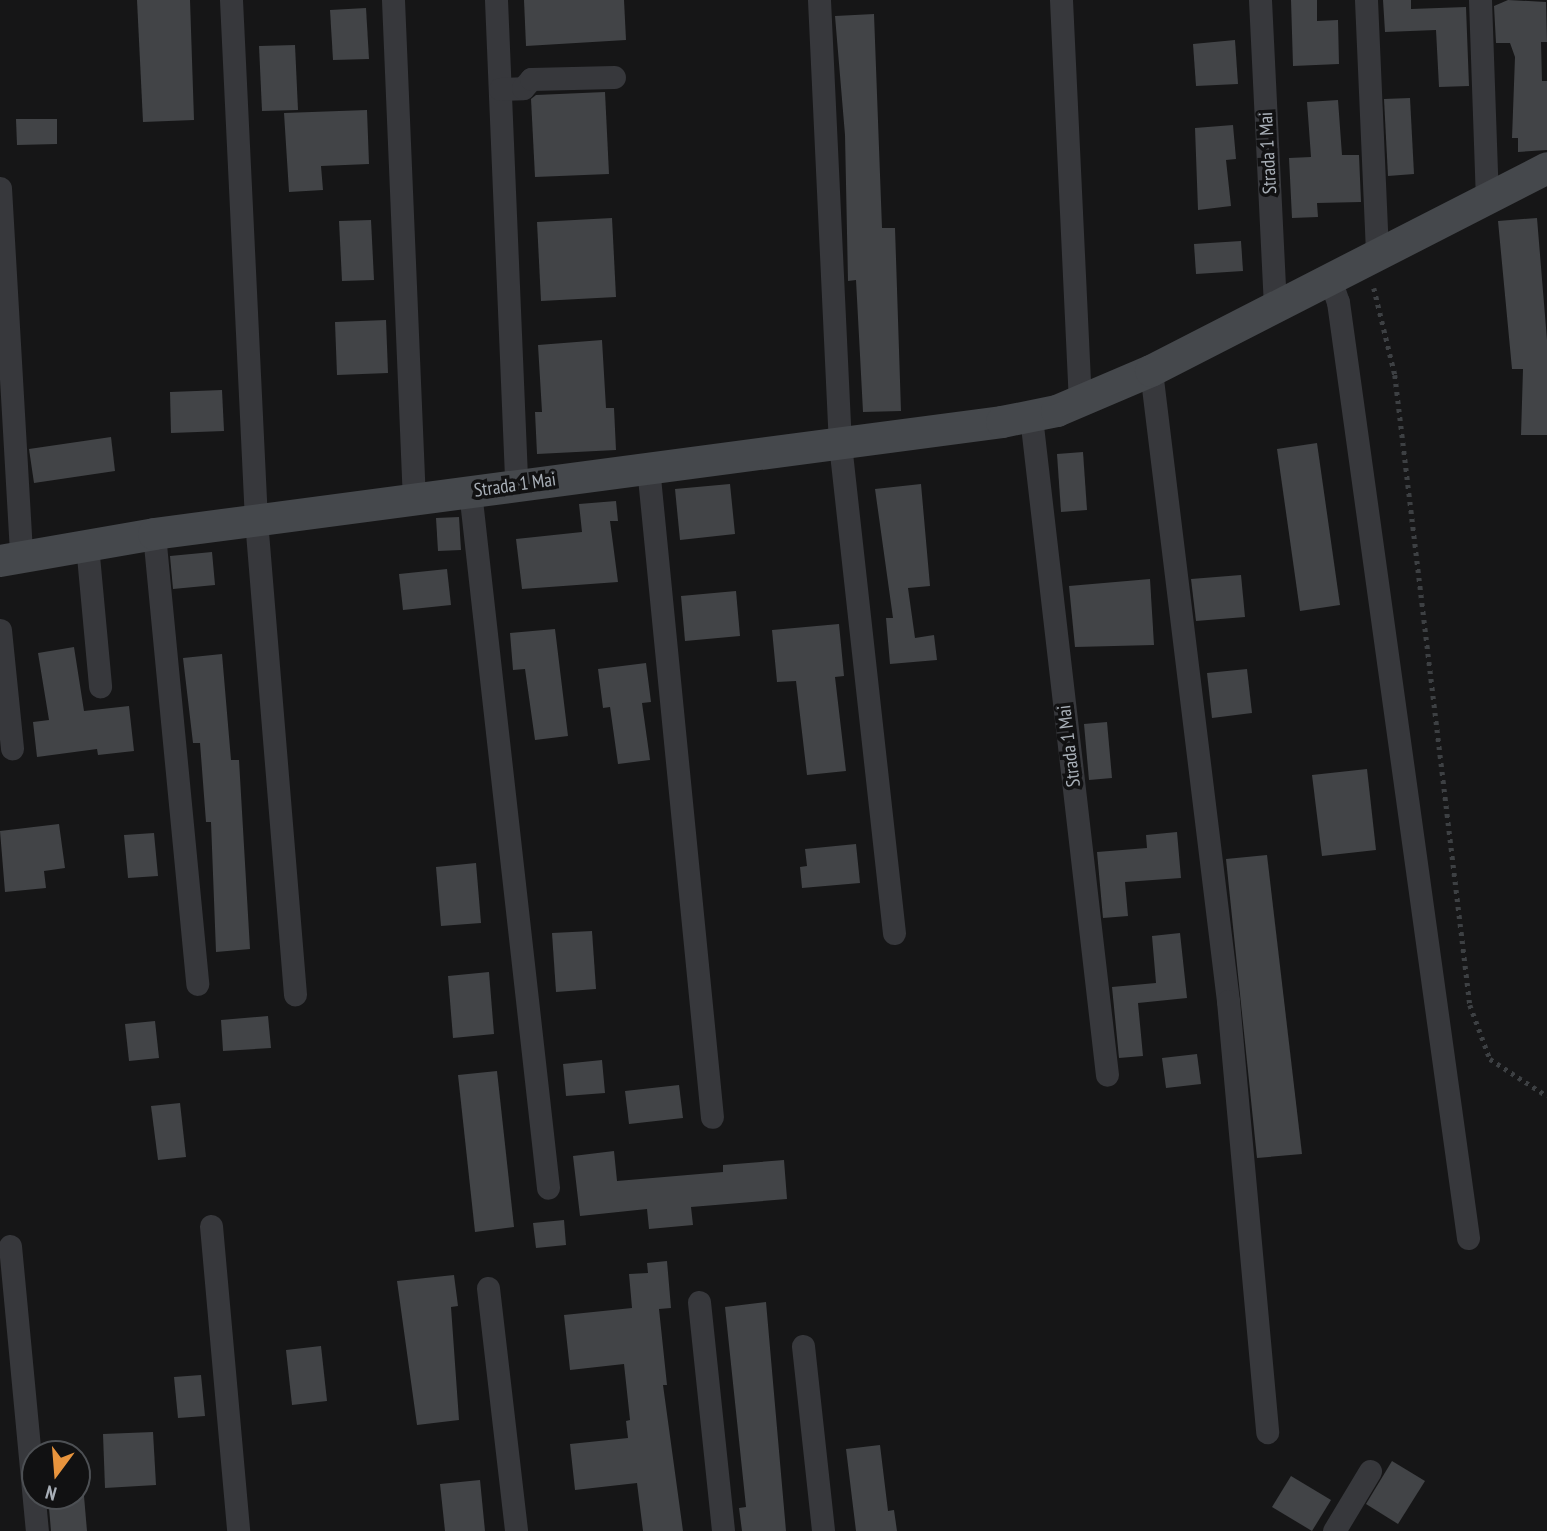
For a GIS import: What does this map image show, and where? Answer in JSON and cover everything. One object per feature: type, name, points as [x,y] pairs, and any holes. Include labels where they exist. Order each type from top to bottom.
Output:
[{"type":"street","points":[[231,0],[256,520],[295,994]]},
{"type":"street","points":[[393,0],[414,499]]},
{"type":"street","points":[[496,0],[516,484]]},
{"type":"street","points":[[819,0],[840,444],[894,933]]},
{"type":"street","points":[[1061,0],[1080,403]]},
{"type":"street","name":"Strada 1 Mai","points":[[1261,0],[1275,307]]},
{"type":"street","points":[[1366,0],[1368,259]]},
{"type":"street","points":[[1480,0],[1487,199]]},
{"type":"street","points":[[500,89],[523,88],[531,79],[614,77]]},
{"type":"street","name":"Strada 1 Mai","points":[[10,559],[154,534],[1031,417],[1080,403],[1152,371],[1547,168]]},
{"type":"street","points":[[0,188],[10,559]]},
{"type":"street","points":[[1330,279],[1338,302],[1468,1238]]},
{"type":"street","points":[[1152,371],[1228,1001],[1267,1432]]},
{"type":"street","name":"Strada 1 Mai","points":[[1031,417],[1107,1075]]},
{"type":"street","points":[[648,467],[712,1117]]},
{"type":"street","points":[[470,491],[548,1188]]},
{"type":"street","points":[[154,534],[197,985]]},
{"type":"street","points":[[87,545],[100,686]]},
{"type":"street","points":[[0,630],[12,748]]},
{"type":"street","points":[[211,1226],[238,1531]]},
{"type":"street","points":[[10,1246],[37,1531]]},
{"type":"street","points":[[488,1288],[516,1531]]},
{"type":"street","points":[[699,1302],[723,1531]]},
{"type":"street","points":[[803,1346],[823,1531]]},
{"type":"street","points":[[1334,1531],[1370,1471]]},
{"type":"path","points":[[1368,259],[1395,374],[1470,1005],[1490,1059],[1547,1096]]},
{"type":"building","points":[[137,0],[190,0],[194,120],[143,122]]},
{"type":"building","points":[[524,0],[624,0],[626,40],[526,46]]},
{"type":"building","points":[[1291,0],[1317,0],[1317,21],[1338,20],[1339,64],[1293,66]]},
{"type":"building","points":[[1383,0],[1411,0],[1411,9],[1466,7],[1469,86],[1439,87],[1436,30],[1385,32]]},
{"type":"building","points":[[1508,0],[1546,2],[1547,42],[1541,42],[1542,81],[1547,81],[1547,150],[1518,152],[1518,138],[1512,138],[1515,57],[1510,43],[1496,43],[1494,6]]},
{"type":"building","points":[[366,8],[369,59],[333,60],[330,10]]},
{"type":"building","points":[[874,14],[882,228],[895,228],[901,411],[863,412],[856,280],[848,281],[845,135],[835,16]]},
{"type":"building","points":[[1235,40],[1238,84],[1196,86],[1193,44]]},
{"type":"building","points":[[295,45],[298,110],[262,111],[259,46]]},
{"type":"building","points":[[605,92],[609,174],[535,177],[531,99],[536,95]]},
{"type":"building","points":[[1410,98],[1414,174],[1388,176],[1384,99]]},
{"type":"building","points":[[1338,100],[1342,155],[1359,155],[1361,202],[1317,203],[1318,217],[1292,218],[1289,158],[1311,157],[1307,102]]},
{"type":"building","points":[[367,110],[369,164],[321,166],[323,190],[289,192],[284,113]]},
{"type":"building","points":[[16,119],[57,119],[57,144],[17,145]]},
{"type":"building","points":[[1233,125],[1236,159],[1226,160],[1231,206],[1198,210],[1195,128]]},
{"type":"building","points":[[612,218],[616,297],[541,301],[537,222]]},
{"type":"building","points":[[1537,218],[1547,340],[1547,435],[1521,435],[1523,369],[1512,369],[1498,221]]},
{"type":"building","points":[[371,220],[374,280],[342,281],[339,221]]},
{"type":"building","points":[[1241,241],[1243,271],[1196,274],[1194,244]]},
{"type":"building","points":[[386,320],[388,373],[337,375],[335,322]]},
{"type":"building","points":[[602,340],[606,408],[614,408],[616,450],[537,454],[535,412],[542,412],[538,345]]},
{"type":"building","points":[[222,390],[224,431],[171,433],[170,392]]},
{"type":"building","points":[[111,437],[115,471],[34,483],[29,449]]},
{"type":"building","points":[[1317,443],[1340,605],[1300,611],[1277,449]]},
{"type":"building","points":[[1083,452],[1087,510],[1061,512],[1057,454]]},
{"type":"building","points":[[730,484],[735,534],[680,540],[675,489]]},
{"type":"building","points":[[921,484],[930,586],[908,588],[915,638],[934,635],[937,660],[890,664],[886,618],[893,618],[875,489]]},
{"type":"building","points":[[616,501],[618,521],[610,521],[618,582],[522,589],[516,539],[582,532],[579,504]]},
{"type":"building","points":[[459,517],[461,550],[438,551],[436,518]]},
{"type":"building","points":[[212,552],[215,585],[173,589],[170,556]]},
{"type":"building","points":[[447,569],[451,605],[403,610],[399,574]]},
{"type":"building","points":[[1241,575],[1245,617],[1196,621],[1191,579]]},
{"type":"building","points":[[1150,579],[1154,645],[1075,647],[1069,586]]},
{"type":"building","points":[[736,591],[740,636],[685,641],[681,596]]},
{"type":"building","points":[[839,624],[844,676],[835,677],[846,771],[807,775],[796,681],[777,682],[772,630]]},
{"type":"building","points":[[555,629],[568,736],[535,740],[525,669],[513,670],[510,633]]},
{"type":"building","points":[[74,647],[84,711],[129,706],[134,751],[98,755],[97,749],[37,757],[33,722],[49,720],[38,653]]},
{"type":"building","points":[[222,654],[231,760],[239,760],[250,949],[216,952],[211,822],[206,822],[200,743],[193,743],[183,658]]},
{"type":"building","points":[[646,663],[651,702],[642,703],[650,760],[618,764],[610,707],[603,708],[598,669]]},
{"type":"building","points":[[1247,669],[1252,713],[1212,718],[1207,673]]},
{"type":"building","points":[[1107,722],[1112,778],[1089,780],[1084,724]]},
{"type":"building","points":[[1367,769],[1376,850],[1322,856],[1312,775]]},
{"type":"building","points":[[59,824],[65,868],[44,871],[46,888],[5,892],[0,831]]},
{"type":"building","points":[[1177,832],[1181,878],[1125,882],[1128,916],[1103,918],[1097,852],[1147,848],[1146,835]]},
{"type":"building","points":[[154,833],[158,876],[128,878],[124,835]]},
{"type":"building","points":[[856,844],[860,883],[802,888],[800,867],[807,866],[805,849]]},
{"type":"building","points":[[1267,855],[1302,1154],[1257,1158],[1226,859]]},
{"type":"building","points":[[476,863],[481,923],[441,926],[436,867]]},
{"type":"building","points":[[592,931],[596,989],[556,992],[552,933]]},
{"type":"building","points":[[1180,933],[1187,998],[1138,1003],[1143,1056],[1119,1058],[1112,987],[1156,983],[1152,936]]},
{"type":"building","points":[[489,972],[494,1034],[453,1038],[448,976]]},
{"type":"building","points":[[268,1016],[271,1048],[223,1051],[221,1020]]},
{"type":"building","points":[[155,1021],[159,1058],[129,1061],[125,1024]]},
{"type":"building","points":[[1197,1054],[1201,1084],[1166,1088],[1162,1058]]},
{"type":"building","points":[[602,1060],[605,1093],[566,1096],[563,1064]]},
{"type":"building","points":[[497,1071],[514,1227],[475,1232],[458,1075]]},
{"type":"building","points":[[679,1085],[683,1118],[629,1124],[625,1091]]},
{"type":"building","points":[[180,1103],[186,1157],[158,1160],[151,1106]]},
{"type":"building","points":[[614,1151],[617,1181],[723,1172],[723,1165],[784,1160],[787,1199],[691,1207],[693,1225],[649,1229],[647,1209],[580,1216],[573,1156]]},
{"type":"building","points":[[564,1220],[566,1245],[536,1248],[533,1223]]},
{"type":"building","points":[[667,1261],[671,1308],[659,1309],[667,1385],[663,1385],[683,1531],[643,1531],[637,1483],[575,1490],[570,1444],[628,1438],[626,1421],[630,1420],[624,1364],[570,1370],[564,1315],[632,1308],[629,1274],[648,1273],[647,1263]]},
{"type":"building","points":[[454,1275],[458,1306],[451,1307],[459,1420],[417,1425],[397,1281]]},
{"type":"building","points":[[766,1302],[786,1531],[742,1531],[739,1508],[746,1507],[725,1307]]},
{"type":"building","points":[[321,1346],[327,1401],[292,1405],[286,1350]]},
{"type":"building","points":[[201,1375],[205,1416],[178,1418],[174,1377]]},
{"type":"building","points":[[153,1432],[156,1485],[105,1488],[103,1434]]},
{"type":"building","points":[[880,1445],[888,1511],[894,1510],[897,1531],[856,1531],[846,1449]]},
{"type":"building","points":[[1392,1461],[1425,1481],[1398,1524],[1366,1504]]},
{"type":"building","points":[[1291,1476],[1331,1500],[1312,1531],[1272,1507]]},
{"type":"building","points":[[480,1480],[485,1531],[445,1531],[440,1484]]},
{"type":"building","points":[[49,1510],[85,1510],[87,1531],[51,1531]]}]
